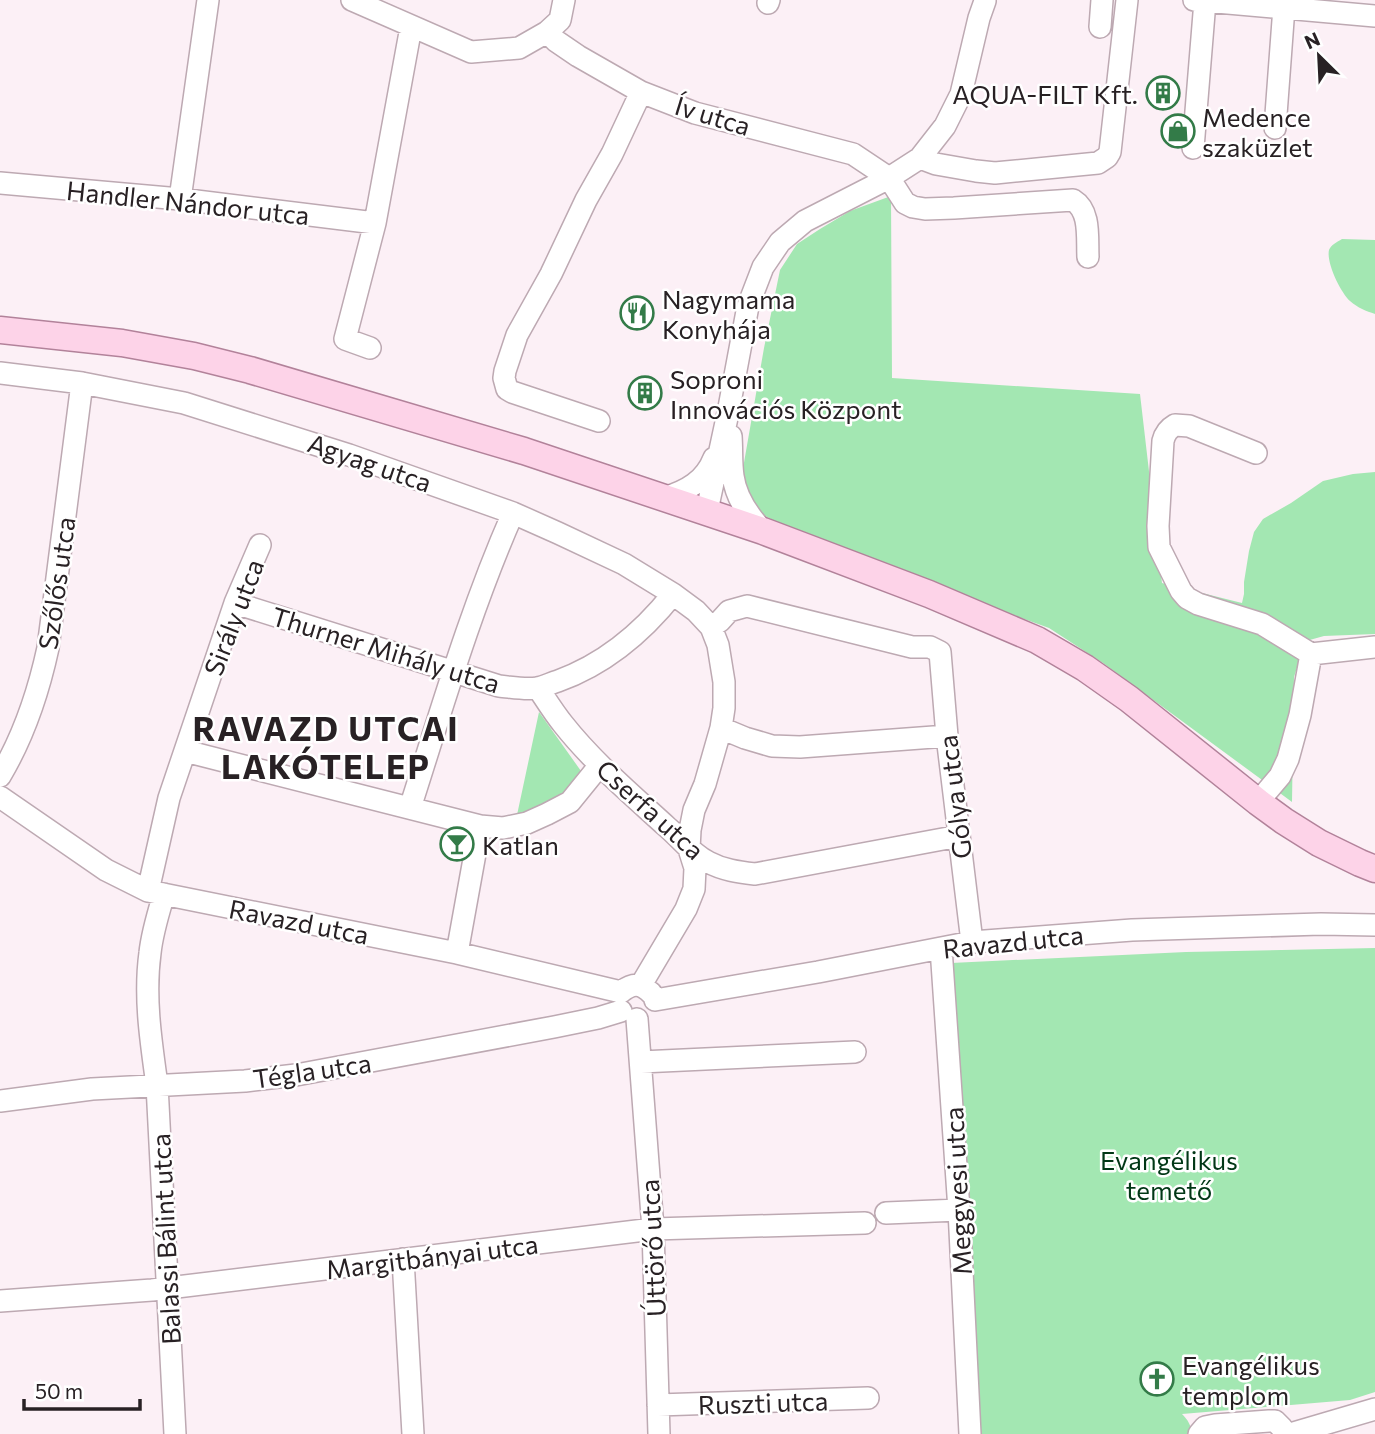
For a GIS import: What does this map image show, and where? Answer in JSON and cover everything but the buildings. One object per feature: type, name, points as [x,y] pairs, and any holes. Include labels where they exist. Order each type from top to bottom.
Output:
[{"type":"main road","points":[[0,330],[122,343],[194,356],[250,370],[524,451],[762,531],[929,594],[1037,640],[1085,668],[1129,699],[1258,802],[1319,843],[1375,869]]},
{"type":"street","points":[[180,199],[208,0]]},
{"type":"street","points":[[352,0],[471,52],[519,48],[547,32],[560,19],[565,0]]},
{"type":"street","points":[[708,514],[748,306],[763,267],[780,242],[806,221],[889,178],[920,158],[946,126],[961,94],[979,18],[990,0]]},
{"type":"street","points":[[1100,27],[1102,0]]},
{"type":"street","points":[[920,158],[936,164],[995,173],[1098,163],[1107,157],[1110,152],[1127,0]]},
{"type":"street","points":[[1193,148],[1199,1],[1253,3],[1375,16]]},
{"type":"street","points":[[1275,128],[1284,7]]},
{"type":"street","points":[[370,348],[345,339],[375,223],[411,27]]},
{"type":"street","name":"Ív utca","points":[[547,32],[578,56],[641,92],[695,113],[853,154],[889,178],[905,203],[913,208],[1073,201],[1079,204],[1086,217],[1088,257]]},
{"type":"street","points":[[599,421],[507,389],[504,378],[517,335],[551,274],[641,92]]},
{"type":"street","name":"Handler Nándor utca","points":[[0,183],[180,199],[375,223]]},
{"type":"street","name":"Agyag utca","points":[[0,373],[82,383],[197,407],[349,455],[513,513],[624,564],[673,594],[696,611],[711,627]]},
{"type":"street","name":"Szőlős utca","points":[[0,776],[29,718],[48,648],[82,383]]},
{"type":"street","points":[[728,413],[733,477],[743,505],[762,531]]},
{"type":"street","points":[[664,498],[688,489],[705,474],[728,413]]},
{"type":"street","points":[[1256,453],[1189,426],[1175,425],[1169,428],[1165,435],[1158,526],[1159,547],[1181,592],[1198,604],[1262,624],[1311,654],[1375,647]]},
{"type":"street","points":[[708,514],[722,502],[733,477]]},
{"type":"street","points":[[410,808],[492,559],[513,513]]},
{"type":"street","name":"Sirály utca","points":[[156,892],[169,798],[235,603],[260,545]]},
{"type":"street","name":"Thurner Mihály utca","points":[[235,603],[499,686],[538,688],[569,677],[614,652],[654,618],[673,594]]},
{"type":"street","name":"Gólya utca","points":[[711,627],[729,611],[747,606],[912,647],[930,647],[940,652],[947,736],[972,942]]},
{"type":"street","points":[[635,1001],[686,909],[694,889],[695,868],[689,849],[694,810],[705,784],[721,729],[724,708],[724,682],[718,645],[711,627]]},
{"type":"street","points":[[1258,802],[1280,776],[1287,759],[1300,715],[1311,654]]},
{"type":"street","name":"Cserfa utca","points":[[538,688],[562,723],[637,801],[689,849],[706,861],[730,871],[755,874],[959,836]]},
{"type":"street","points":[[721,729],[772,746],[786,747],[947,736]]},
{"type":"street","points":[[185,751],[480,826],[503,828],[527,823],[570,802],[600,765]]},
{"type":"street","name":"Ravazd utca","points":[[0,797],[106,870],[156,892],[457,953],[635,1001],[818,972],[972,942],[1132,930],[1321,924],[1375,925]]},
{"type":"street","points":[[457,953],[480,826]]},
{"type":"street","name":"Balassi Bálint utca","points":[[156,892],[147,990],[157,1085],[175,1434]]},
{"type":"street","name":"Meggyesi utca","points":[[941,948],[959,1210],[970,1434]]},
{"type":"street","name":"Úttörő utca","points":[[635,1001],[653,1229],[659,1434]]},
{"type":"street","name":"Tégla utca","points":[[0,1101],[92,1089],[245,1081],[307,1074],[598,1018],[635,1001]]},
{"type":"street","points":[[641,1062],[855,1052]]},
{"type":"street","points":[[886,1213],[959,1210]]},
{"type":"street","name":"Margitbányai utca","points":[[0,1301],[168,1289],[653,1229],[865,1223]]},
{"type":"street","points":[[403,1259],[413,1434]]},
{"type":"street","name":"Ruszti utca","points":[[658,1405],[869,1398]]},
{"type":"street","points":[[1290,1434],[1375,1409]]},
{"type":"street","points":[[1199,1434],[1205,1427],[1215,1425],[1269,1421],[1275,1421],[1282,1428],[1283,1434]]},
{"type":"green space","points":[[891,196],[892,378],[1140,394],[1162,583],[1242,603],[1249,551],[1254,532],[1263,519],[1323,481],[1375,472],[1375,634],[1324,636],[1306,641],[1294,677],[1292,802],[1103,663],[1049,628],[934,586],[775,521],[761,514],[751,504],[742,474],[780,270],[797,244],[850,211]]},
{"type":"green space","points":[[1342,239],[1375,240],[1375,314],[1350,301],[1335,277],[1329,250]]},
{"type":"green space","points":[[539,712],[581,771],[570,793],[517,815]]},
{"type":"green space","name":"Evangélikus temető","points":[[1375,948],[1375,1392],[1350,1400],[1182,1414],[1189,1423],[1192,1434],[978,1434],[951,963],[1186,952]]},
{"type":"place","name":"AQUA-FILT Kft.","points":[[1163,93]]},
{"type":"place","name":"Medence szaküzlet","points":[[1178,131]]},
{"type":"place","name":"Nagymama Konyhája","points":[[637,313]]},
{"type":"place","name":"Soproni Innovációs Központ","points":[[645,393]]},
{"type":"place","name":"Katlan","points":[[457,844]]},
{"type":"place","name":"Evangélikus templom","points":[[1157,1379]]},
{"type":"district","name":"RAVAZD UTCAI LAKÓTELEP","points":[[326,746]]}]
